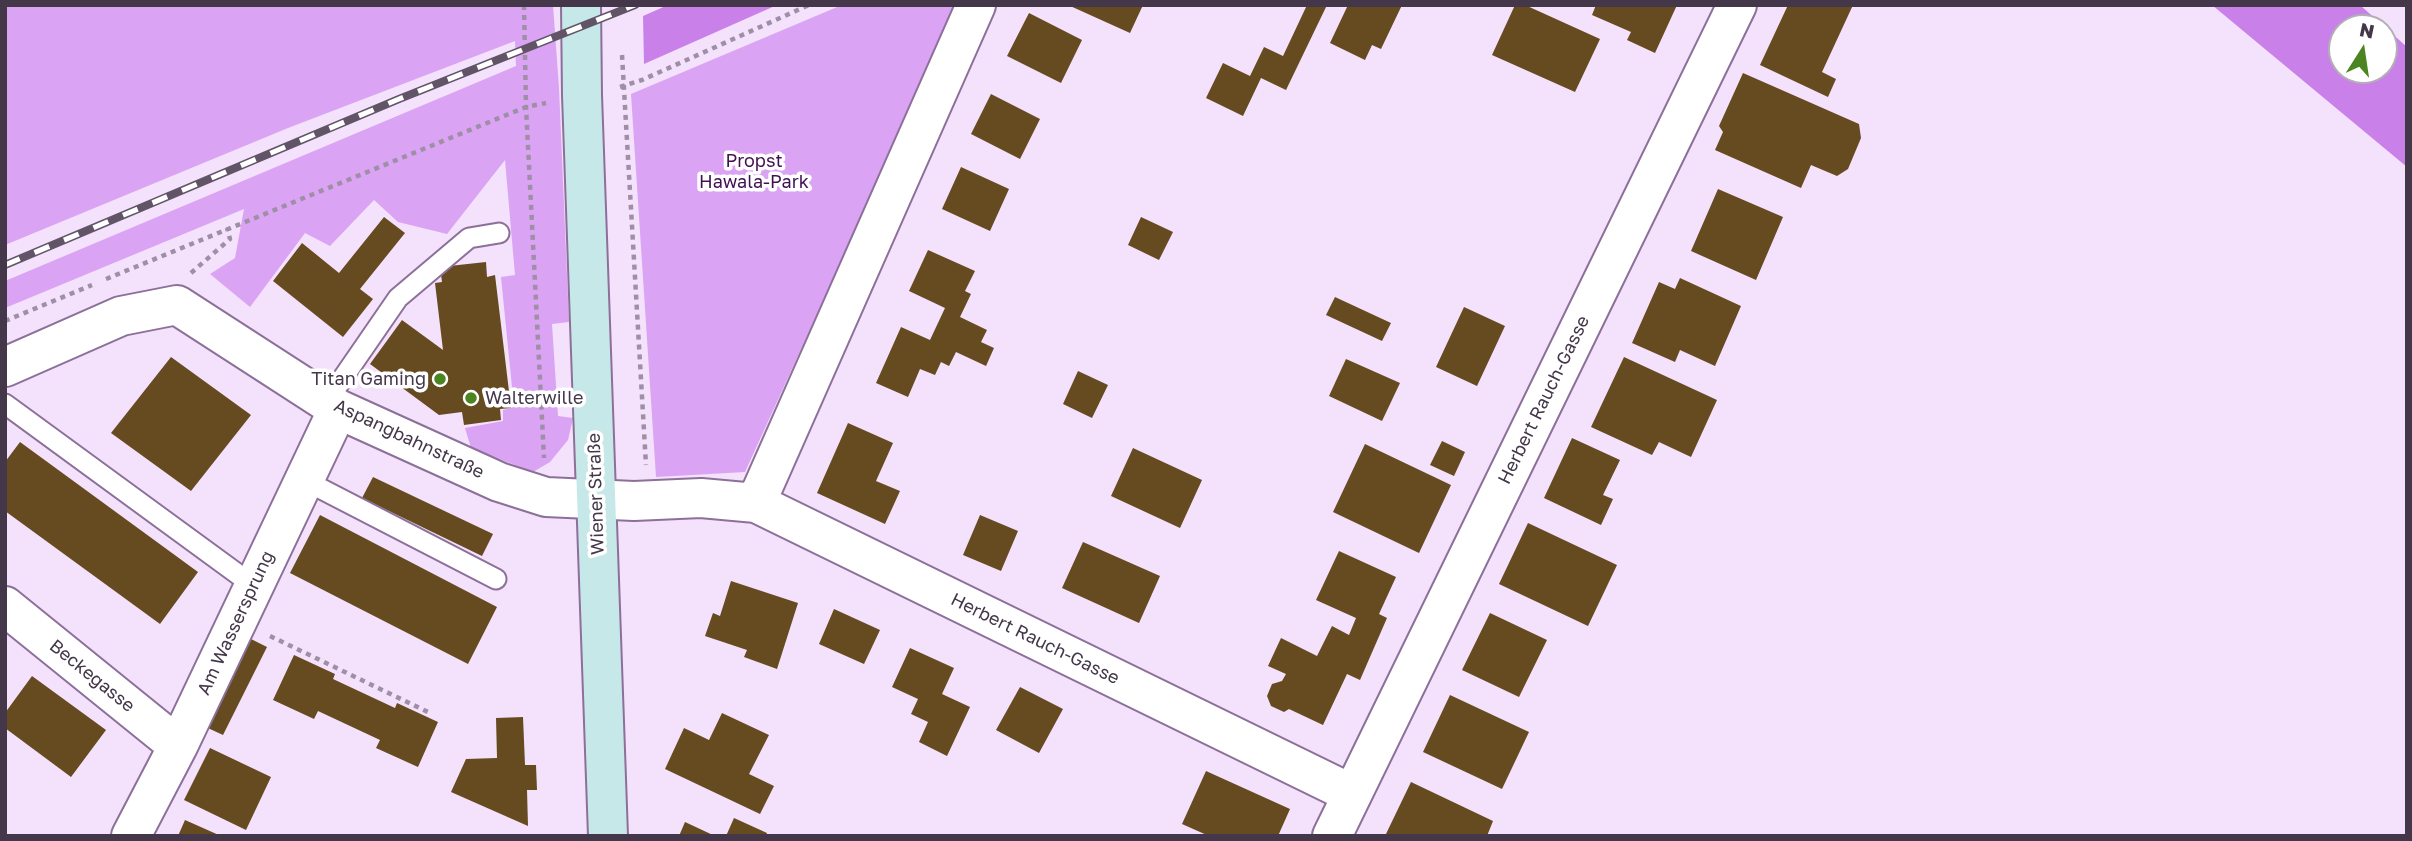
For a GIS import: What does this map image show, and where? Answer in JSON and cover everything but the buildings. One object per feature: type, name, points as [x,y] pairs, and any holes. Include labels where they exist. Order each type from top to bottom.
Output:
[{"type":"main road","name":"Wiener Straße","points":[[581,16],[608,836]]},
{"type":"street","points":[[756,503],[976,5]]},
{"type":"street","name":"Herbert Rauch-Gasse","points":[[1332,836],[1737,5]]},
{"type":"street","points":[[5,367],[121,316],[177,306]]},
{"type":"street","name":"Aspangbahnstraße","points":[[177,306],[332,405],[499,482],[546,497],[596,501]]},
{"type":"street","name":"Am Wassersprung","points":[[131,836],[178,746],[304,480],[332,405]]},
{"type":"street","name":"Herbert Rauch-Gasse","points":[[596,501],[701,498],[756,503],[1352,794]]},
{"type":"street","name":"Beckegasse","points":[[5,606],[178,746]]},
{"type":"lane","points":[[332,405],[398,298],[470,237],[499,233]]},
{"type":"lane","points":[[5,404],[254,586]]},
{"type":"lane","points":[[304,480],[496,579]]},
{"type":"path","points":[[524,5],[526,107],[546,497]]},
{"type":"path","points":[[648,500],[624,86],[809,5]]},
{"type":"path","points":[[5,321],[526,107]]},
{"type":"path","points":[[177,306],[188,275],[230,239],[227,228]]},
{"type":"path","points":[[237,620],[428,712]]},
{"type":"green space","points":[[5,5],[553,5],[569,322],[552,324],[558,416],[573,418],[568,440],[550,462],[533,472],[471,448],[465,428],[503,421],[503,410],[514,407],[501,277],[515,275],[505,160],[447,234],[398,222],[374,200],[330,246],[305,233],[250,307],[210,274],[235,258],[244,209],[5,308],[5,281],[516,66],[515,41],[288,128],[5,245]]},
{"type":"green space","name":"Propst Hawala-Park","points":[[842,5],[958,5],[745,472],[656,477],[631,94]]},
{"type":"shaded area","points":[[668,5],[777,5],[644,64],[643,16]]},
{"type":"shaded area","points":[[2212,5],[2360,5],[2370,14],[2328,14],[2328,84],[2398,84],[2398,39],[2407,47],[2407,167]]},
{"type":"railway","points":[[5,265],[399,99],[635,5]]},
{"type":"place","name":"Titan Gaming","points":[[440,379]]},
{"type":"place","name":"Walterwille","points":[[471,398]]}]
